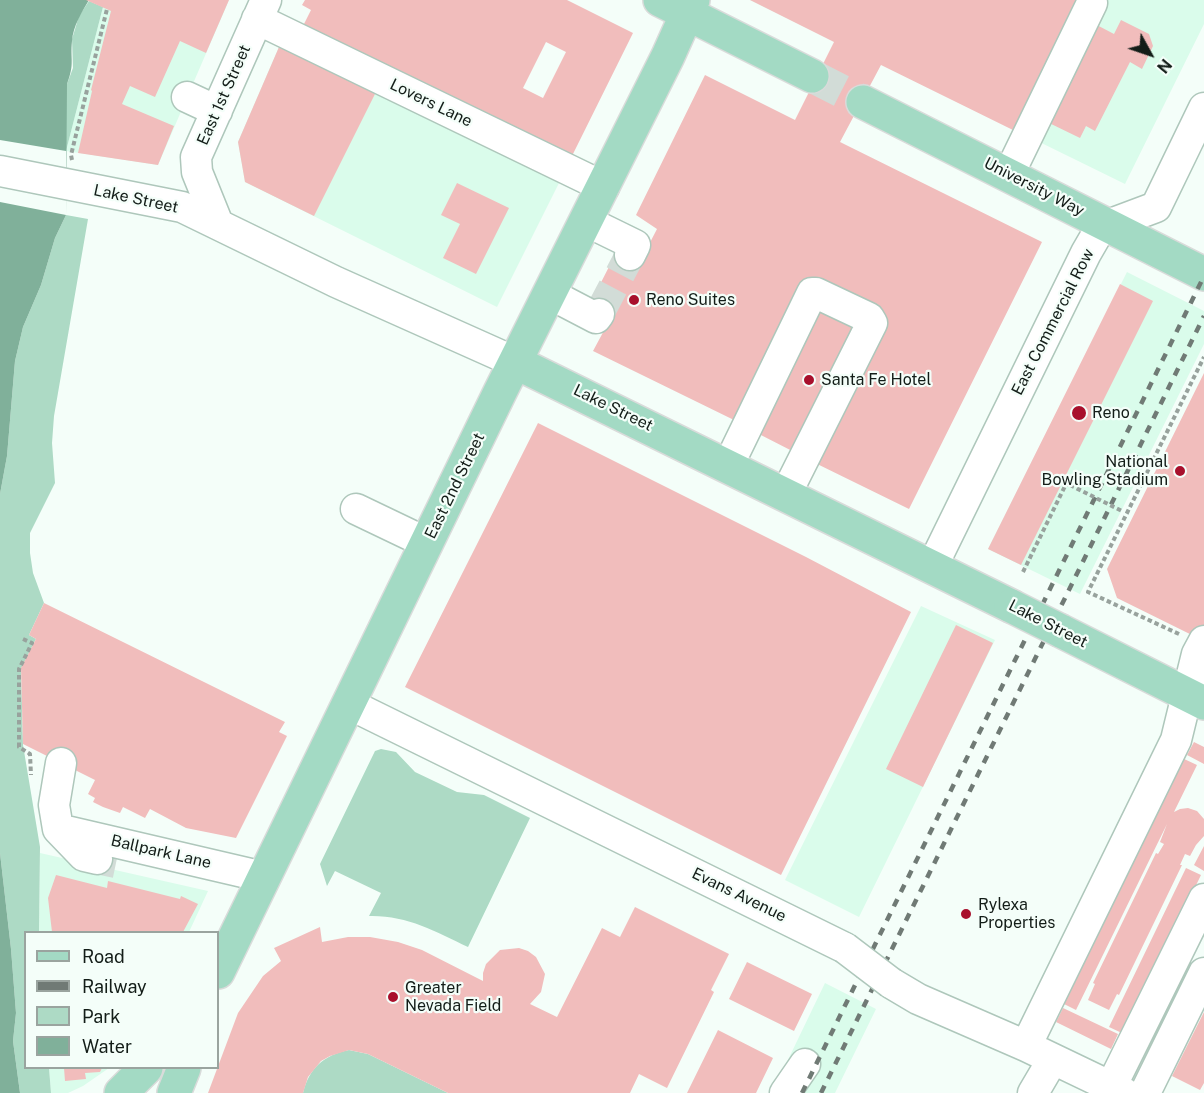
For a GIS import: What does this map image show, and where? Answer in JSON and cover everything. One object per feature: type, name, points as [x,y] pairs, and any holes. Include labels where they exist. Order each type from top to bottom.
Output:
[{"type":"main road","points":[[680,5],[812,76]]},
{"type":"main road","name":"East 2nd Street","points":[[219,970],[515,362],[668,56],[680,5]]},
{"type":"main road","name":"University Way","points":[[863,102],[1192,268]]},
{"type":"main road","name":"Lake Street","points":[[515,362],[786,494],[1196,699]]},
{"type":"main road","points":[[121,1093],[145,1069]]},
{"type":"main road","points":[[174,1093],[184,1069]]},
{"type":"street","points":[[1008,174],[1092,3]]},
{"type":"street","name":"Lovers Lane","points":[[261,10],[604,187]]},
{"type":"street","name":"East 1st Street","points":[[218,224],[196,165],[196,157],[261,10]]},
{"type":"street","points":[[187,97],[217,111]]},
{"type":"street","name":"East Commercial Row","points":[[932,567],[1097,234],[1108,225],[1156,207],[1204,108]]},
{"type":"street","name":"Lake Street","points":[[0,171],[68,169],[182,207],[336,282],[515,362]]},
{"type":"street","points":[[586,221],[635,245],[630,255]]},
{"type":"street","points":[[728,466],[812,293],[869,318],[872,323],[786,494]]},
{"type":"street","points":[[550,294],[596,318],[598,314]]},
{"type":"street","points":[[356,509],[427,543]]},
{"type":"street","points":[[1026,1046],[1196,699],[1197,654],[1192,638]]},
{"type":"street","name":"Evans Avenue","points":[[349,704],[845,948],[891,984],[918,999],[1026,1046],[1118,1090]]},
{"type":"street","points":[[61,763],[54,805],[58,828],[84,856],[148,870],[183,857]]},
{"type":"street","name":"Ballpark Lane","points":[[58,828],[264,877]]},
{"type":"street","points":[[1118,1090],[1204,899]]},
{"type":"street","points":[[1145,1093],[1204,974]]},
{"type":"street","points":[[1033,1093],[1053,1059]]},
{"type":"street","points":[[785,1093],[805,1064]]},
{"type":"path","points":[[68,169],[107,9]]},
{"type":"path","points":[[1192,638],[1088,592],[1204,357]]},
{"type":"path","points":[[1023,572],[1066,484],[1127,514]]},
{"type":"path","points":[[23,639],[32,643],[19,669],[19,747],[30,754],[32,777]]},
{"type":"shaded area","points":[[89,0],[229,0],[158,165],[66,151],[103,7]]},
{"type":"shaded area","points":[[750,0],[1204,0],[1204,24],[1125,184]]},
{"type":"shaded area","points":[[282,40],[561,179],[497,307],[245,182],[238,142]]},
{"type":"shaded area","points":[[1127,272],[1204,311],[1204,344],[1080,594],[988,549]]},
{"type":"shaded area","points":[[921,606],[995,640],[859,917],[785,880]]},
{"type":"shaded area","points":[[40,853],[208,891],[189,931],[39,931]]},
{"type":"shaded area","points":[[825,983],[876,1009],[835,1093],[772,1093]]},
{"type":"shaded area","points":[[49,1069],[108,1069],[68,1093],[51,1093]]},
{"type":"green space","points":[[89,1],[103,7],[66,151],[65,104],[67,84],[73,68],[72,39],[79,16]]},
{"type":"green space","points":[[66,215],[88,219],[54,416],[52,443],[55,483],[30,533],[33,573],[44,603],[29,635],[36,639],[21,669],[23,745],[40,847],[39,931],[24,931],[24,1069],[49,1069],[51,1093],[20,1093],[13,1041],[16,1013],[11,949],[0,853],[0,494],[7,456],[15,361],[23,327],[41,285],[55,238]]},
{"type":"green space","points":[[381,749],[396,752],[415,772],[457,792],[484,795],[530,818],[468,947],[408,921],[369,916],[381,893],[335,871],[327,886],[320,864],[375,751]]},
{"type":"green space","points":[[349,1050],[368,1054],[448,1093],[303,1093],[309,1076],[319,1064],[332,1055]]},
{"type":"water","points":[[0,0],[89,0],[74,30],[72,66],[67,84],[66,215],[55,238],[41,285],[23,327],[15,361],[7,456],[0,494]]},
{"type":"water","points":[[0,853],[11,949],[16,1013],[13,1041],[20,1093],[0,1093]]},
{"type":"pier","points":[[0,140],[66,151],[66,215],[0,202]]},
{"type":"building","points":[[86,0],[229,0],[206,53],[180,41],[155,97],[130,86],[122,104],[174,126],[158,165],[78,153],[111,11]]},
{"type":"building","points":[[305,0],[567,0],[633,33],[570,160],[302,28],[311,10],[302,5]],"holes":[[[546,42],[566,52],[543,98],[523,88]]]},
{"type":"building","points":[[750,0],[1079,0],[1017,132],[881,65],[840,142],[1042,242],[909,509],[809,460],[882,314],[808,277],[736,421],[593,351],[607,325],[590,304],[615,255],[643,256],[657,229],[636,215],[705,75],[795,120],[834,42]]},
{"type":"building","points":[[1121,20],[1149,34],[1153,46],[1142,69],[1130,62],[1095,131],[1086,126],[1080,138],[1045,121],[1093,23],[1114,34]]},
{"type":"building","points":[[282,40],[378,88],[314,216],[245,182],[238,142]]},
{"type":"building","points":[[457,183],[509,208],[476,274],[443,258],[460,224],[441,215]]},
{"type":"building","name":"Reno","points":[[1120,284],[1153,301],[1021,565],[988,549]]},
{"type":"building","name":"Santa Fe Hotel","points":[[818,306],[863,328],[800,455],[755,432]]},
{"type":"building","name":"National Bowling Stadium","points":[[1204,373],[1204,641],[1117,598],[1107,569]]},
{"type":"building","points":[[538,423],[911,612],[781,875],[405,687]]},
{"type":"building","points":[[44,603],[285,722],[279,732],[287,736],[236,838],[186,828],[150,809],[145,818],[123,807],[120,813],[103,807],[93,802],[95,798],[88,794],[95,780],[23,744],[21,668],[36,639],[29,635]]},
{"type":"building","points":[[956,625],[993,643],[923,787],[886,769]]},
{"type":"building","points":[[1194,742],[1204,747],[1204,764],[1187,755]]},
{"type":"building","points":[[1182,758],[1197,765],[1174,812],[1188,808],[1197,811],[1204,819],[1204,836],[1190,856],[1185,854],[1180,865],[1182,865],[1119,995],[1117,994],[1109,1010],[1088,1000],[1095,984],[1093,983],[1156,853],[1158,854],[1164,844],[1160,842],[1167,824],[1076,1010],[1062,1003]]},
{"type":"building","points":[[1204,846],[1204,871],[1194,865]]},
{"type":"building","points":[[1186,868],[1201,875],[1124,1034],[1109,1027]]},
{"type":"building","points":[[56,875],[107,888],[108,881],[180,899],[181,896],[198,904],[184,931],[52,931],[48,898]]},
{"type":"building","name":"Greater Nevada Field","points":[[635,907],[729,954],[711,990],[714,992],[667,1088],[639,1074],[630,1093],[448,1093],[368,1054],[349,1050],[321,1061],[308,1077],[303,1093],[208,1093],[217,1069],[219,1069],[238,1013],[263,976],[281,961],[274,948],[320,927],[322,942],[348,937],[370,937],[398,942],[422,950],[483,981],[486,964],[500,950],[519,948],[528,951],[536,957],[545,974],[541,992],[530,1004],[557,1017],[602,928],[620,937]]},
{"type":"building","points":[[747,962],[812,994],[794,1031],[729,999]]},
{"type":"building","points":[[1063,1008],[1118,1034],[1111,1049],[1056,1022]]},
{"type":"building","points":[[1204,1012],[1204,1083],[1200,1090],[1172,1076]]},
{"type":"building","points":[[718,1030],[773,1058],[756,1093],[687,1093]]},
{"type":"building","points":[[64,1069],[102,1069],[100,1072],[85,1073],[86,1079],[65,1081]]},
{"type":"tunnel","points":[[812,76],[863,102]]},
{"type":"tunnel","points":[[599,314],[630,255]]},
{"type":"tunnel","points":[[97,859],[116,863]]},
{"type":"railway","points":[[802,1093],[1204,276]]},
{"type":"railway","points":[[821,1093],[1204,316]]},
{"type":"place","name":"Reno Suites","points":[[634,300]]},
{"type":"place","name":"Santa Fe Hotel","points":[[809,380]]},
{"type":"place","name":"Reno","points":[[1079,413]]},
{"type":"place","name":"National Bowling Stadium","points":[[1180,471]]},
{"type":"place","name":"Rylexa Properties","points":[[966,914]]},
{"type":"place","name":"Greater Nevada Field","points":[[393,997]]}]
